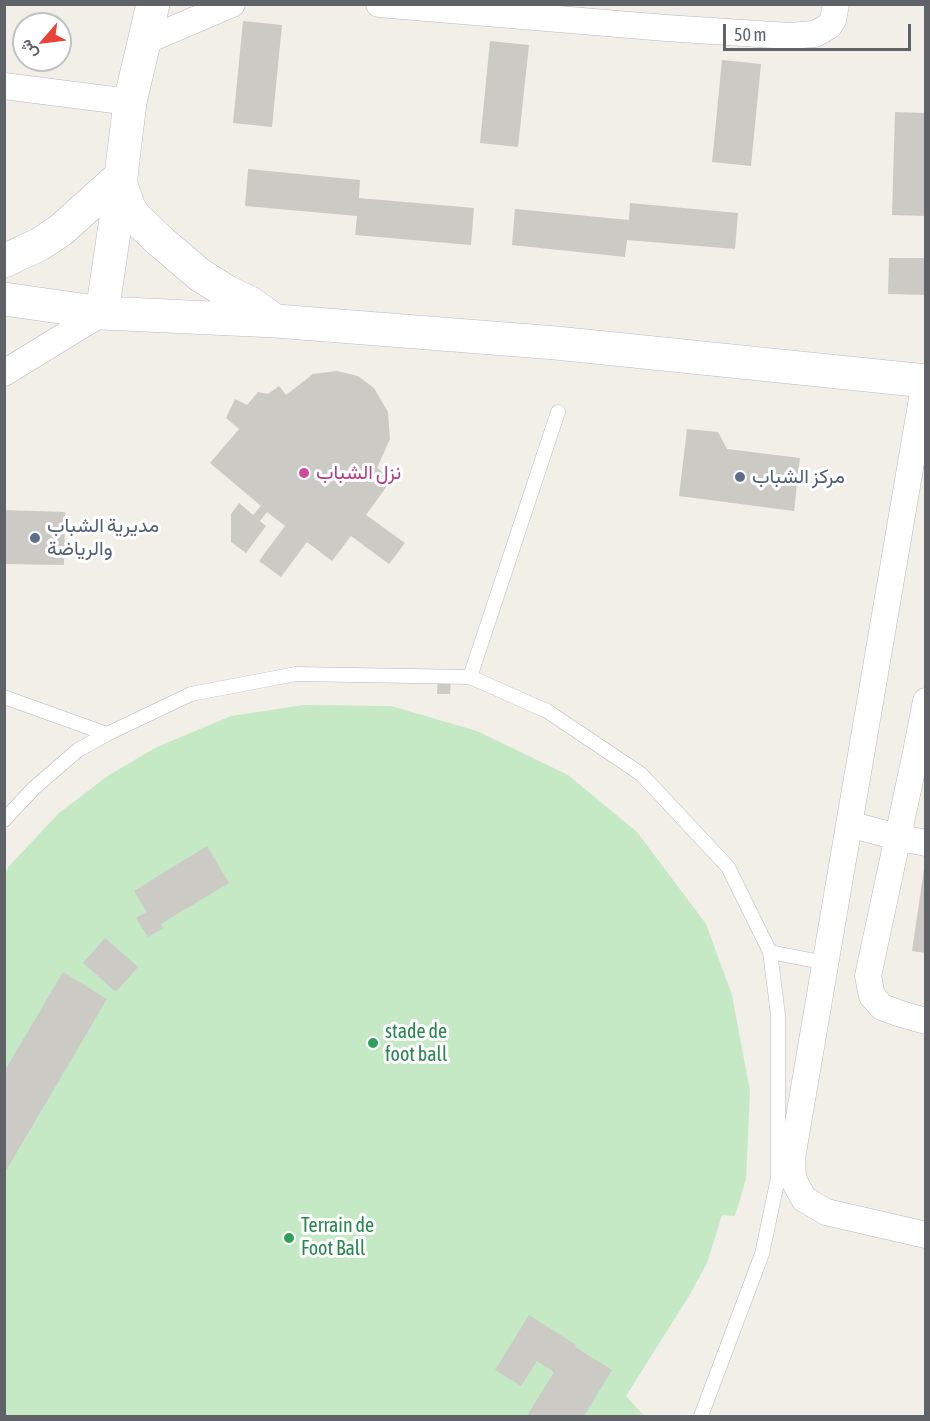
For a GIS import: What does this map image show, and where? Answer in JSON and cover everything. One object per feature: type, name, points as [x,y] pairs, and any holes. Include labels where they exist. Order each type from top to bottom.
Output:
[{"type":"main road","points":[[102,313],[130,102],[153,4]]},
{"type":"main road","points":[[4,261],[40,244],[61,230],[121,181]]},
{"type":"main road","points":[[121,181],[129,208],[160,241],[201,275],[276,321]]},
{"type":"main road","points":[[4,299],[102,313],[276,321],[556,343],[925,381]]},
{"type":"street","points":[[144,42],[232,4]]},
{"type":"street","points":[[379,4],[789,36],[815,34],[829,26],[833,20],[836,4]]},
{"type":"street","points":[[4,86],[130,102]]},
{"type":"street","points":[[4,373],[102,313]]},
{"type":"street","points":[[925,381],[826,963],[792,1158],[786,1179],[804,1199],[826,1212],[926,1235]]},
{"type":"street","points":[[926,701],[920,758],[897,837],[868,976],[872,996],[882,1007],[926,1021]]},
{"type":"street","points":[[849,824],[926,843]]},
{"type":"lane","points":[[470,677],[558,412]]},
{"type":"lane","points":[[4,820],[34,788],[78,750],[107,734],[191,694],[296,674],[470,677],[547,711],[641,774],[728,867],[770,952],[778,1015],[786,1179],[762,1254],[701,1416]]},
{"type":"lane","points":[[4,697],[107,734]]},
{"type":"lane","points":[[770,952],[826,963]]},
{"type":"green space","name":"stade de foot ball","points":[[304,705],[391,706],[477,731],[568,775],[637,832],[706,924],[732,995],[750,1091],[746,1179],[735,1216],[722,1215],[707,1263],[626,1396],[644,1416],[5,1416],[5,874],[9,866],[59,813],[109,775],[157,747],[231,716]]},
{"type":"building","points":[[243,21],[282,25],[272,127],[233,123]]},
{"type":"building","points":[[490,41],[529,45],[518,147],[480,143]]},
{"type":"building","points":[[722,60],[761,64],[751,166],[712,162]]},
{"type":"building","points":[[895,112],[926,113],[926,216],[892,215]]},
{"type":"building","points":[[248,169],[360,180],[359,198],[474,208],[471,245],[355,235],[357,216],[245,206]]},
{"type":"building","points":[[630,203],[738,213],[735,249],[627,240],[625,257],[512,245],[515,209],[629,220]]},
{"type":"building","points":[[889,258],[926,258],[926,295],[888,294]]},
{"type":"building","name":"نزل الشباب","points":[[337,371],[358,376],[374,388],[388,412],[390,439],[377,468],[392,479],[366,515],[405,543],[389,564],[351,536],[332,561],[307,542],[281,577],[259,561],[285,526],[267,512],[260,521],[266,526],[246,553],[231,542],[231,514],[239,503],[253,515],[261,506],[210,463],[239,429],[226,418],[235,399],[247,405],[258,392],[268,394],[279,386],[286,395],[313,374]]},
{"type":"building","name":"مركز الشباب","points":[[687,429],[718,432],[727,449],[800,458],[794,511],[679,496]]},
{"type":"building","name":"مديرية الشباب والرياضة","points":[[4,510],[65,512],[64,565],[4,564]]},
{"type":"building","points":[[438,678],[451,679],[450,694],[437,694]]},
{"type":"building","points":[[207,846],[229,883],[161,924],[163,928],[148,937],[136,918],[147,912],[134,891]]},
{"type":"building","points":[[924,869],[926,869],[926,953],[912,951]]},
{"type":"building","points":[[105,938],[138,967],[116,992],[83,963]]},
{"type":"building","points":[[63,972],[107,999],[4,1174],[4,1072]]},
{"type":"building","points":[[529,1315],[612,1370],[584,1416],[527,1416],[554,1372],[537,1361],[521,1386],[495,1370]]},
{"type":"place","name":"نزل الشباب","points":[[304,473]]},
{"type":"place","name":"مركز الشباب","points":[[740,477]]},
{"type":"place","name":"مديرية الشباب والرياضة","points":[[35,538]]},
{"type":"place","name":"stade de foot ball","points":[[373,1043]]},
{"type":"place","name":"Terrain de Foot Ball","points":[[289,1238]]}]
